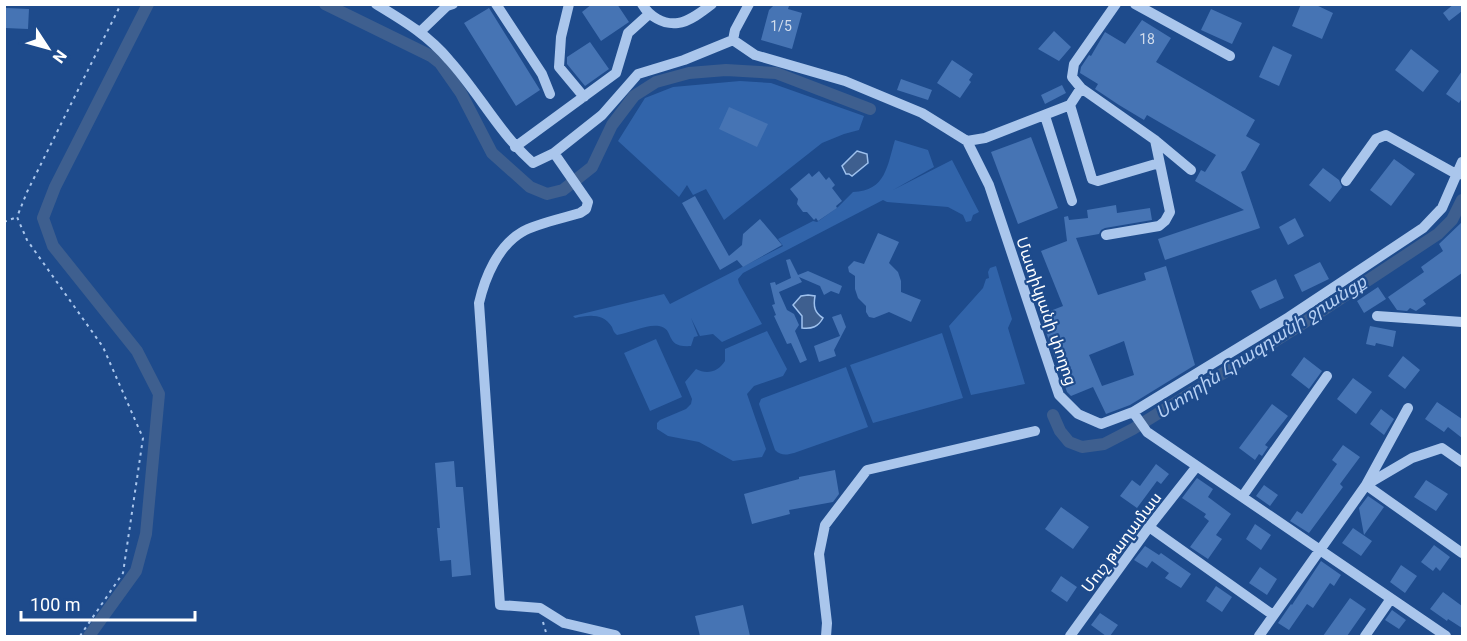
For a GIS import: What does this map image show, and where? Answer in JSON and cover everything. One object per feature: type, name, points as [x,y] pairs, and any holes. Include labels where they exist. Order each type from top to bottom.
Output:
[{"type":"street","points":[[376,4],[421,31],[449,60],[514,147],[533,163],[554,153],[602,115],[638,74],[684,60],[733,40]]},
{"type":"street","points":[[421,31],[441,8],[453,4]]},
{"type":"street","points":[[496,4],[542,74],[549,94]]},
{"type":"street","points":[[569,4],[561,37],[559,67],[584,97]]},
{"type":"street","points":[[642,4],[648,15],[680,24],[712,4]]},
{"type":"street","points":[[733,40],[735,30],[749,4]]},
{"type":"street","points":[[1116,4],[1074,64],[1072,77],[1081,88],[1155,140],[1191,170]]},
{"type":"street","points":[[1135,4],[1230,56]]},
{"type":"street","points":[[514,147],[616,73],[628,33],[648,15]]},
{"type":"street","points":[[733,40],[755,55],[845,81],[922,113],[967,141],[985,138],[1070,105],[1081,88]]},
{"type":"street","points":[[1070,105],[1092,179],[1098,181],[1159,163]]},
{"type":"street","points":[[1045,116],[1072,201]]},
{"type":"street","points":[[1346,181],[1376,139],[1386,135],[1458,175]]},
{"type":"street","points":[[1106,235],[1159,226],[1166,221],[1170,212],[1155,140]]},
{"type":"street","name":"Մատիկյանի փողոց","points":[[967,141],[989,185],[1059,395],[1078,414],[1101,424],[1133,412],[1288,317],[1423,228],[1442,208],[1462,162]]},
{"type":"street","points":[[554,153],[583,193],[588,202],[586,209],[580,213],[522,231],[508,243],[484,282],[479,303],[500,605],[540,608],[564,623],[616,636]]},
{"type":"street","points":[[1377,316],[1462,322]]},
{"type":"street","points":[[1242,497],[1327,376]]},
{"type":"street","points":[[1259,636],[1366,485],[1408,408]]},
{"type":"street","points":[[1133,412],[1147,432],[1390,600],[1446,636]]},
{"type":"street","points":[[826,636],[827,622],[819,554],[825,525],[867,470],[1035,431]]},
{"type":"street","points":[[1366,485],[1412,459],[1442,448],[1462,462]]},
{"type":"street","name":"Մուշ թաղամաս","points":[[1070,636],[1149,527],[1197,466]]},
{"type":"street","points":[[1366,485],[1462,553]]},
{"type":"street","points":[[1149,527],[1273,615]]},
{"type":"street","points":[[1365,636],[1390,600]]},
{"type":"path","points":[[80,636],[123,573],[143,438],[103,347],[27,240],[17,217],[32,181],[121,4]]},
{"type":"path","points":[[4,222],[17,217]]},
{"type":"shaded area","points":[[740,81],[771,83],[864,116],[859,130],[822,143],[724,220],[706,189],[693,195],[687,185],[679,197],[618,141],[645,98],[673,87]]},
{"type":"shaded area","points":[[895,140],[928,150],[934,167],[893,190],[952,160],[979,212],[973,215],[971,221],[966,222],[963,215],[948,207],[883,200],[743,273],[738,279],[739,283],[762,324],[722,342],[713,334],[700,336],[691,318],[698,336],[694,337],[691,346],[682,346],[673,341],[667,331],[659,326],[649,326],[617,335],[608,322],[600,317],[575,318],[573,316],[664,294],[670,304],[783,246],[778,239],[813,221],[817,222],[838,207],[853,192],[864,191],[879,182],[887,168]]},
{"type":"shaded area","points":[[857,151],[867,154],[868,163],[852,176],[846,174],[842,166]]},
{"type":"shaded area","points":[[996,266],[1012,319],[1008,328],[1025,384],[971,395],[949,326],[983,288],[986,279],[989,278],[990,268]]},
{"type":"shaded area","points":[[801,296],[815,296],[815,309],[823,318],[814,327],[802,328],[802,316],[793,305]]},
{"type":"shaded area","points":[[767,331],[787,369],[783,376],[754,386],[747,394],[766,449],[762,457],[733,461],[699,442],[668,436],[657,429],[657,423],[660,420],[686,409],[691,404],[692,399],[685,382],[696,369],[704,372],[716,370],[725,361],[725,349]]},
{"type":"shaded area","points":[[942,333],[963,398],[873,423],[850,365]]},
{"type":"shaded area","points":[[656,339],[682,397],[650,411],[624,353]]},
{"type":"shaded area","points":[[846,367],[868,427],[794,453],[777,452],[759,404],[761,399]]},
{"type":"building","points":[[592,4],[617,4],[629,22],[601,41],[582,12]]},
{"type":"building","points":[[775,4],[789,6],[788,9],[802,13],[792,49],[761,40],[769,10]]},
{"type":"building","points":[[1301,4],[1314,4],[1333,13],[1322,39],[1292,26]]},
{"type":"building","points":[[1454,4],[1462,4],[1462,11],[1449,21],[1443,13]]},
{"type":"building","points":[[6,8],[29,9],[28,29],[5,28]]},
{"type":"building","points":[[489,8],[540,90],[516,106],[464,23]]},
{"type":"building","points":[[1211,9],[1242,23],[1232,44],[1201,30]]},
{"type":"building","points":[[1142,20],[1171,38],[1156,62],[1255,120],[1246,136],[1260,144],[1245,170],[1241,172],[1260,228],[1165,260],[1158,239],[1244,210],[1195,181],[1201,170],[1205,172],[1216,155],[1147,115],[1144,120],[1119,105],[1095,89],[1098,84],[1080,73],[1081,67],[1089,55],[1091,56],[1105,32],[1125,44]]},
{"type":"building","points":[[1054,31],[1071,47],[1059,61],[1038,49]]},
{"type":"building","points":[[590,42],[609,69],[585,86],[567,64],[567,57]]},
{"type":"building","points":[[1273,46],[1292,55],[1279,86],[1259,77]]},
{"type":"building","points":[[1411,49],[1439,71],[1423,92],[1395,70]]},
{"type":"building","points":[[952,60],[973,74],[969,80],[971,82],[960,98],[937,83]]},
{"type":"building","points":[[1462,71],[1462,98],[1459,103],[1446,94]]},
{"type":"building","points":[[901,79],[932,90],[928,100],[897,90]]},
{"type":"building","points":[[1062,85],[1066,93],[1045,104],[1041,95]]},
{"type":"building","points":[[729,107],[768,124],[757,147],[719,129]]},
{"type":"building","points":[[1031,137],[1058,208],[1018,224],[991,152]]},
{"type":"building","points":[[1394,159],[1415,174],[1391,206],[1370,190]]},
{"type":"building","points":[[1323,168],[1339,180],[1342,187],[1330,202],[1309,185]]},
{"type":"building","points":[[819,171],[826,180],[829,177],[835,185],[832,188],[842,201],[836,206],[837,208],[818,221],[807,212],[803,212],[797,204],[798,199],[790,189],[809,173],[812,177]]},
{"type":"building","points":[[695,196],[729,256],[742,245],[743,234],[760,219],[782,245],[743,267],[737,260],[720,270],[682,203]]},
{"type":"building","points":[[1116,205],[1117,213],[1150,208],[1152,220],[1105,228],[1099,234],[1076,238],[1098,295],[1146,280],[1144,273],[1166,266],[1195,365],[1130,405],[1106,414],[1093,387],[1071,396],[1067,392],[1040,315],[1063,306],[1041,251],[1067,241],[1064,217],[1068,216],[1069,220],[1088,218],[1087,210]],"holes":[[[1124,341],[1134,375],[1102,386],[1089,355]]]},
{"type":"building","points":[[1295,218],[1304,236],[1288,245],[1279,227]]},
{"type":"building","points":[[1462,222],[1462,273],[1423,300],[1426,304],[1416,311],[1410,308],[1407,311],[1397,310],[1388,297],[1424,272],[1421,267],[1443,251],[1439,244]]},
{"type":"building","points":[[878,233],[899,242],[889,263],[898,272],[901,292],[921,300],[911,322],[889,312],[874,318],[869,317],[866,306],[858,298],[855,276],[849,272],[848,267],[854,261],[864,264]]},
{"type":"building","points":[[790,259],[798,275],[808,271],[842,286],[839,294],[831,291],[824,295],[820,286],[799,277],[802,282],[779,292],[787,310],[794,314],[799,325],[795,331],[807,360],[800,363],[791,343],[787,344],[774,316],[776,315],[772,305],[775,304],[770,283],[775,282],[776,285],[791,278],[786,260]]},
{"type":"building","points":[[1320,262],[1329,279],[1302,292],[1294,275]]},
{"type":"building","points":[[1276,279],[1284,298],[1260,309],[1251,291]]},
{"type":"building","points":[[1378,287],[1386,299],[1364,313],[1357,301]]},
{"type":"building","points":[[841,314],[846,327],[834,350],[836,356],[819,362],[814,346],[840,336],[832,317]]},
{"type":"building","points":[[1370,326],[1396,331],[1393,347],[1376,343],[1375,346],[1366,344]]},
{"type":"building","points":[[1403,356],[1420,370],[1405,389],[1388,376]]},
{"type":"building","points":[[1304,357],[1322,371],[1309,389],[1291,375]]},
{"type":"building","points":[[1353,378],[1372,392],[1356,414],[1337,399]]},
{"type":"building","points":[[1437,402],[1462,419],[1462,438],[1448,427],[1444,432],[1425,419]]},
{"type":"building","points":[[1272,404],[1288,416],[1265,445],[1268,447],[1262,456],[1259,454],[1255,460],[1239,448]]},
{"type":"building","points":[[1381,409],[1394,419],[1384,435],[1370,424]]},
{"type":"building","points":[[1343,445],[1360,457],[1340,484],[1343,487],[1309,533],[1290,521],[1297,511],[1302,514],[1337,464],[1332,460]]},
{"type":"building","points":[[454,461],[456,487],[463,487],[471,575],[452,577],[451,560],[440,561],[435,463]]},
{"type":"building","points":[[1156,464],[1169,474],[1161,484],[1157,481],[1137,508],[1120,496],[1132,480],[1140,486]]},
{"type":"building","points":[[835,470],[839,494],[833,502],[789,510],[790,514],[752,524],[744,494],[799,479],[799,477]]},
{"type":"building","points":[[1197,478],[1213,489],[1208,497],[1231,514],[1216,535],[1222,539],[1208,559],[1190,547],[1209,521],[1204,517],[1206,514],[1182,498]]},
{"type":"building","points":[[1426,480],[1448,494],[1436,511],[1414,497]]},
{"type":"building","points":[[1264,485],[1278,495],[1270,506],[1256,496]]},
{"type":"building","points":[[1368,496],[1384,507],[1364,535],[1359,508]]},
{"type":"building","points":[[1061,507],[1089,527],[1073,549],[1045,529]]},
{"type":"building","points":[[1255,524],[1271,535],[1261,550],[1246,539]]},
{"type":"building","points":[[1353,528],[1372,541],[1361,556],[1342,543]]},
{"type":"building","points":[[1434,545],[1450,557],[1440,571],[1436,567],[1433,571],[1421,562]]},
{"type":"building","points":[[1145,546],[1159,555],[1161,553],[1191,574],[1181,588],[1165,578],[1169,573],[1152,561],[1147,568],[1134,560]]},
{"type":"building","points":[[1321,561],[1341,575],[1334,586],[1330,583],[1313,608],[1307,604],[1289,630],[1278,623]]},
{"type":"building","points":[[1401,565],[1417,576],[1405,593],[1390,582]]},
{"type":"building","points":[[1260,567],[1277,579],[1267,595],[1249,583]]},
{"type":"building","points":[[1061,576],[1077,587],[1067,602],[1051,591]]},
{"type":"building","points":[[1216,586],[1232,597],[1222,612],[1206,601]]},
{"type":"building","points":[[1443,592],[1462,606],[1462,628],[1430,609]]},
{"type":"building","points":[[1350,598],[1366,609],[1347,636],[1323,636]]},
{"type":"building","points":[[743,605],[750,636],[700,636],[695,616]]},
{"type":"building","points":[[1392,610],[1406,620],[1399,629],[1385,620]]},
{"type":"building","points":[[1100,613],[1118,625],[1110,636],[1106,636],[1091,625]]},
{"type":"waterway","name":"Ստորին Հրազդանի ջրանցք","points":[[89,636],[136,571],[146,534],[159,394],[137,351],[53,246],[43,218],[55,187],[148,4]]},
{"type":"waterway","name":"Ստորին Հրազդանի ջրանցք","points":[[325,4],[431,56],[440,63],[461,93],[492,153],[530,187],[547,194],[563,190],[592,167],[612,125],[634,96],[656,82],[689,73],[726,70],[776,73],[870,109]]},
{"type":"waterway","name":"Ստորին Հրազդանի ջրանցք","points":[[1053,415],[1060,431],[1069,442],[1082,447],[1104,444],[1133,429],[1296,328],[1438,234],[1452,220],[1462,200]]}]
